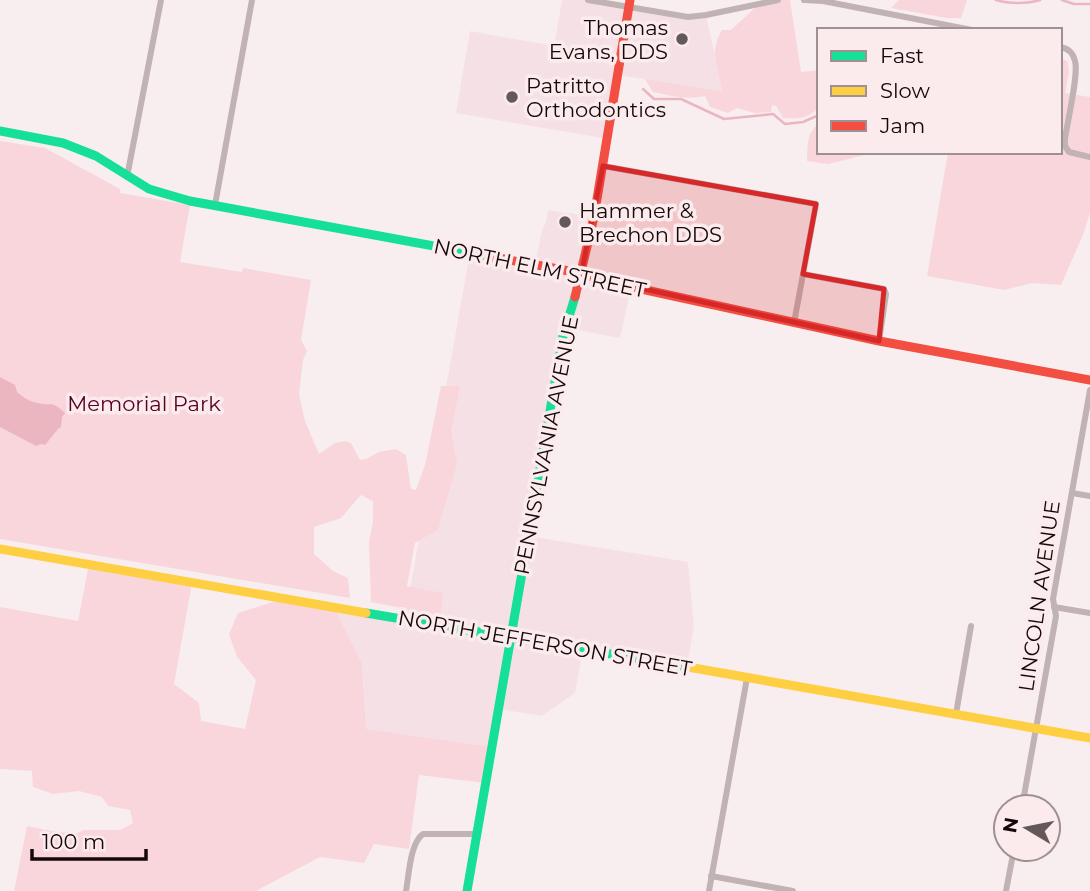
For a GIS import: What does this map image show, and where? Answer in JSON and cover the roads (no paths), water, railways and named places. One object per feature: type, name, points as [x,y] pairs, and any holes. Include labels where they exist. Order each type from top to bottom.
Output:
[{"type":"main road","name":"PENNSYLVANIA AVENUE","points":[[467,891],[563,336],[581,275],[603,166],[630,4]]},
{"type":"main road","name":"NORTH ELM STREET","points":[[0,131],[62,143],[96,156],[149,189],[190,201],[556,268],[878,341],[1090,380]]},
{"type":"main road","name":"NORTH JEFFERSON STREET","points":[[0,549],[1090,738]]},
{"type":"street","points":[[127,177],[161,0]]},
{"type":"street","points":[[215,205],[252,0]]},
{"type":"street","points":[[588,0],[630,4],[688,17],[778,0]]},
{"type":"street","points":[[804,0],[830,2],[962,28]]},
{"type":"street","points":[[1062,47],[1066,48],[1074,58],[1076,65],[1065,146],[1069,152],[1090,157]]},
{"type":"street","points":[[603,166],[816,204],[794,323]]},
{"type":"street","points":[[803,274],[884,289],[886,294],[878,341]]},
{"type":"street","name":"LINCOLN AVENUE","points":[[1024,793],[1056,616],[1053,599],[1090,390]]},
{"type":"street","points":[[1072,493],[1090,496]]},
{"type":"street","points":[[1054,607],[1090,613]]},
{"type":"street","points":[[956,715],[971,626]]},
{"type":"street","points":[[709,891],[747,678]]},
{"type":"street","points":[[406,891],[412,852],[418,837],[424,834],[477,834]]},
{"type":"street","points":[[1006,891],[1011,863]]},
{"type":"street","points":[[711,876],[793,891]]},
{"type":"waterway","points":[[996,0],[1018,3],[1040,0]]},
{"type":"waterway","points":[[1062,0],[1074,4],[1090,4]]},
{"type":"waterway","points":[[643,89],[654,99],[681,99],[724,119],[773,114],[785,124],[803,122],[817,116]]},
{"type":"place","name":"Thomas Evans, DDS","points":[[682,39]]},
{"type":"place","name":"Patritto Orthodontics","points":[[512,97]]},
{"type":"place","name":"Hammer & Brechon DDS","points":[[565,222]]},
{"type":"park label","name":"Memorial Park","points":[[144,403]]}]
